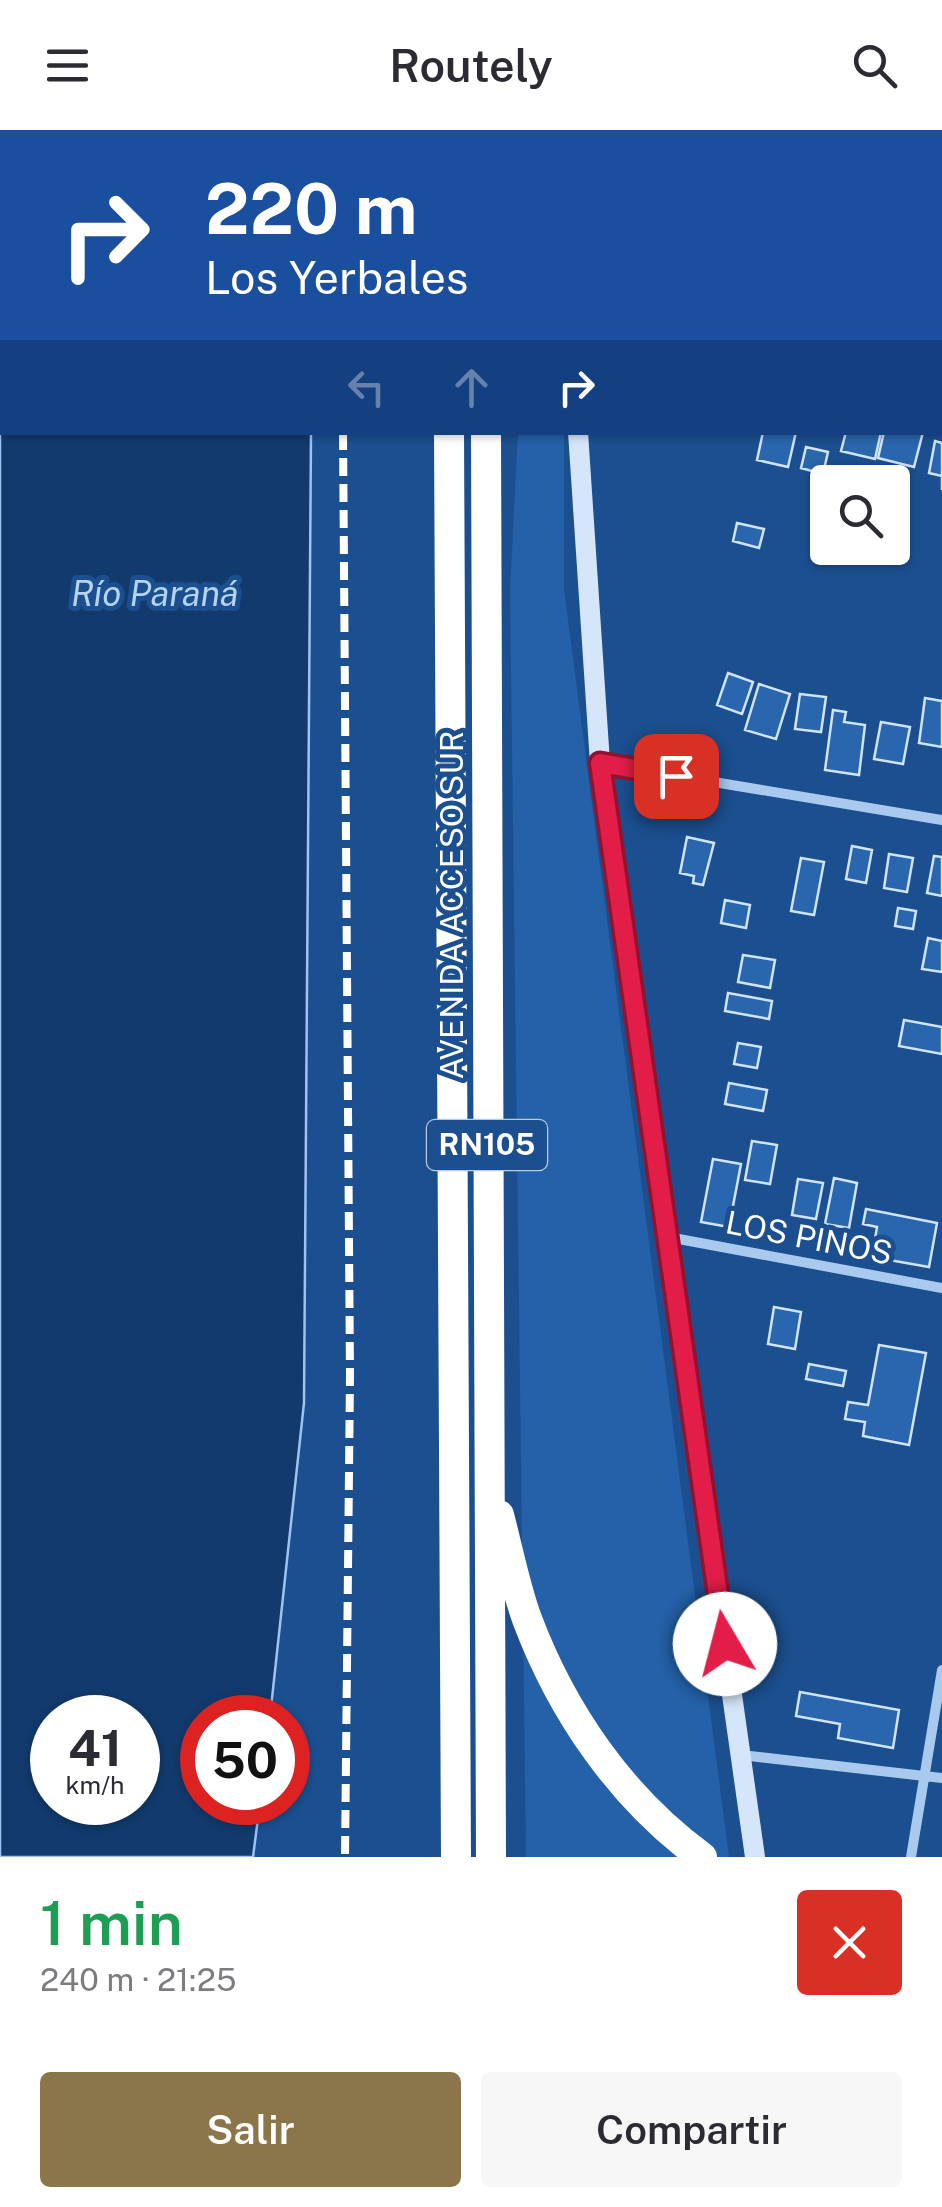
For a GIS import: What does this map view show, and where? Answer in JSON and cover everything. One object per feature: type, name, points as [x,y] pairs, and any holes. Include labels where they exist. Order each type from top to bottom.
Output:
[{"type":"highway","name":"AVENIDA ACCESO SUR","points":[[448,435],[456,1857]]},
{"type":"highway","name":"AVENIDA ACCESO SUR","points":[[486,435],[491,1857]]},
{"type":"highway","points":[[487,1471],[526,1616],[555,1685],[594,1748],[642,1805],[702,1857]]},
{"type":"main road","points":[[578,435],[600,763],[754,1857]]},
{"type":"street","points":[[600,763],[942,820]]},
{"type":"street","name":"LOS PINOS","points":[[667,1236],[942,1288]]},
{"type":"street","points":[[911,1857],[942,1670]]},
{"type":"street","points":[[741,1755],[942,1778]]},
{"type":"shaded area","points":[[518,435],[564,435],[564,589],[729,1857],[526,1857],[510,589]]},
{"type":"water","name":"Río Paraná","points":[[0,435],[311,435],[304,1403],[272,1695],[180,1695],[180,1825],[257,1825],[253,1857],[0,1857]]},
{"type":"building","points":[[762,435],[795,435],[788,467],[757,460]]},
{"type":"building","points":[[845,435],[880,435],[875,459],[841,451]]},
{"type":"building","points":[[883,435],[922,435],[914,467],[878,458]]},
{"type":"building","points":[[935,441],[942,443],[942,476],[929,473]]},
{"type":"building","points":[[806,447],[828,452],[825,465],[810,465],[810,470],[801,468]]},
{"type":"building","points":[[737,523],[764,529],[759,548],[733,541]]},
{"type":"building","points":[[728,673],[753,682],[742,714],[717,705]]},
{"type":"building","points":[[759,684],[790,694],[776,739],[745,730]]},
{"type":"building","points":[[800,694],[826,697],[821,732],[795,729]]},
{"type":"building","points":[[925,698],[942,701],[942,747],[919,743]]},
{"type":"building","points":[[833,710],[846,712],[844,722],[865,725],[859,775],[825,770]]},
{"type":"building","points":[[881,722],[910,727],[903,764],[874,759]]},
{"type":"building","points":[[687,837],[714,843],[703,885],[693,883],[694,876],[680,873]]},
{"type":"building","points":[[852,846],[872,850],[866,883],[846,879]]},
{"type":"building","points":[[889,854],[913,858],[907,892],[884,888]]},
{"type":"building","points":[[934,856],[942,857],[942,896],[927,893]]},
{"type":"building","points":[[801,858],[824,862],[814,915],[791,911]]},
{"type":"building","points":[[725,900],[750,905],[746,928],[721,923]]},
{"type":"building","points":[[898,908],[916,911],[913,929],[895,926]]},
{"type":"building","points":[[928,938],[942,941],[942,972],[922,969]]},
{"type":"building","points":[[743,955],[775,960],[770,988],[738,982]]},
{"type":"building","points":[[728,993],[772,1001],[769,1019],[725,1011]]},
{"type":"building","points":[[904,1020],[942,1027],[942,1054],[899,1046]]},
{"type":"building","points":[[738,1043],[761,1047],[757,1068],[734,1064]]},
{"type":"building","points":[[729,1083],[767,1090],[763,1111],[725,1104]]},
{"type":"building","points":[[752,1141],[777,1145],[770,1184],[745,1180]]},
{"type":"building","points":[[713,1159],[741,1164],[729,1227],[701,1222]]},
{"type":"building","points":[[834,1178],[857,1183],[849,1228],[825,1224]]},
{"type":"building","points":[[798,1179],[823,1183],[816,1219],[792,1215]]},
{"type":"building","points":[[866,1209],[937,1223],[929,1267],[872,1257],[877,1227],[863,1224]]},
{"type":"building","points":[[774,1307],[801,1312],[795,1349],[768,1344]]},
{"type":"building","points":[[879,1345],[926,1353],[909,1445],[863,1436],[865,1422],[845,1419],[848,1402],[868,1405]]},
{"type":"building","points":[[809,1364],[846,1371],[843,1386],[806,1379]]},
{"type":"building","points":[[800,1692],[899,1710],[893,1748],[838,1738],[840,1724],[796,1716]]},
{"type":"railway","points":[[343,435],[350,1376],[345,1857]]},
{"type":"route","points":[[676,776],[600,763],[725,1644]]}]
